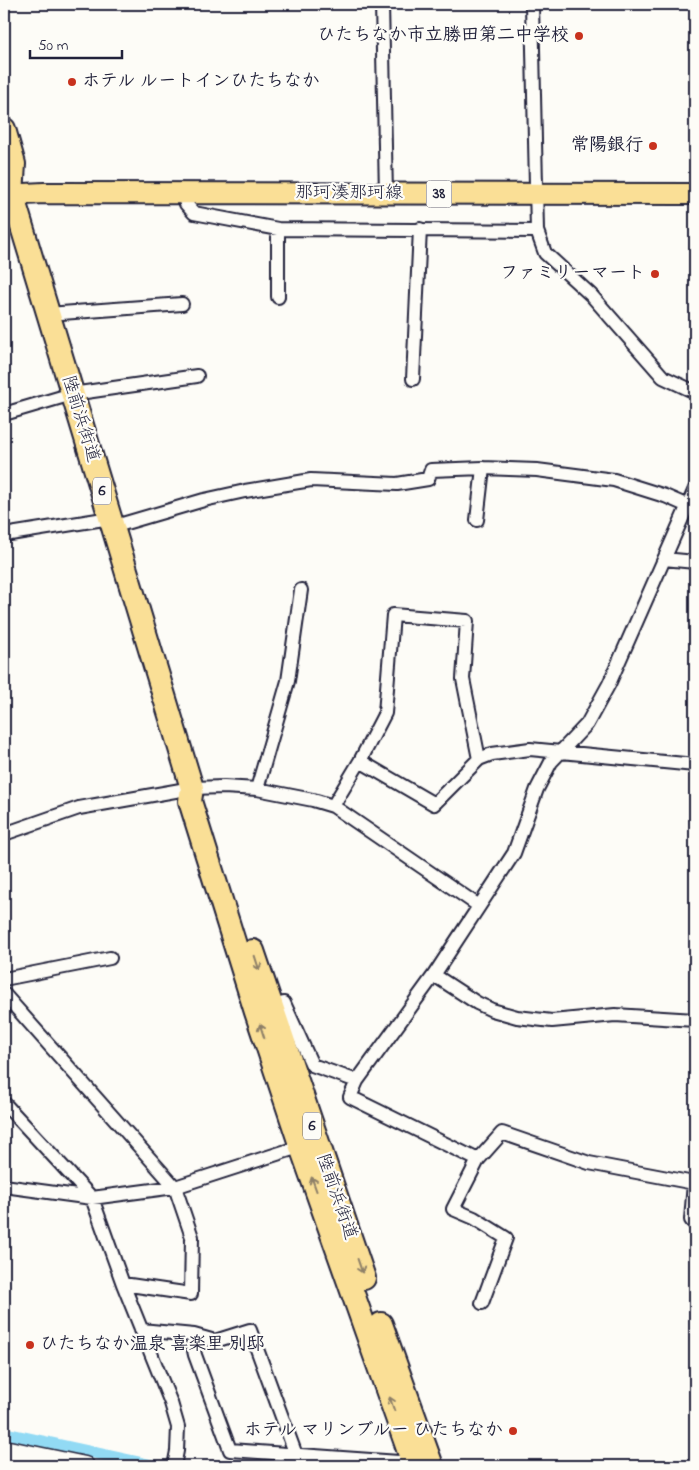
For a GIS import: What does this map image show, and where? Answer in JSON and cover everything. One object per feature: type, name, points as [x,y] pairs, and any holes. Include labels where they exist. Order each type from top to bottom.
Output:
[{"type":"highway","name":"陸前浜街道","points":[[4,129],[14,164],[7,190],[48,314],[192,788],[190,801],[256,1012],[309,1144],[419,1465]]},
{"type":"highway","name":"陸前浜街道","points":[[192,788],[203,797],[271,1007],[309,1144]]},
{"type":"main road","name":"那珂湊那珂線","points":[[7,190],[183,194],[695,194]]},
{"type":"street","points":[[382,4],[386,194]]},
{"type":"street","points":[[532,4],[537,231],[545,253],[591,295],[663,377],[695,392]]},
{"type":"street","points":[[183,194],[186,204],[194,213],[278,229],[537,231]]},
{"type":"street","points":[[278,229],[278,297]]},
{"type":"street","points":[[413,379],[420,229]]},
{"type":"street","points":[[48,314],[182,304]]},
{"type":"street","points":[[4,414],[72,394],[197,376]]},
{"type":"street","points":[[477,520],[483,468]]},
{"type":"street","points":[[4,535],[111,522],[204,500],[312,480],[397,484],[428,479],[432,470],[483,468],[537,470],[614,480],[665,496],[688,506]]},
{"type":"street","points":[[478,1160],[350,1097],[357,1081],[434,975],[514,853],[537,789],[551,762],[587,724],[600,700],[695,490]]},
{"type":"street","points":[[664,559],[695,562]]},
{"type":"street","points":[[257,790],[288,681],[300,590]]},
{"type":"street","points":[[333,806],[360,761],[385,713],[392,615],[467,621],[463,680],[479,759]]},
{"type":"street","points":[[360,761],[434,804],[479,759],[492,754],[530,749],[695,765]]},
{"type":"street","points":[[4,834],[79,808],[192,788],[224,787],[257,790],[313,800],[333,806],[479,906]]},
{"type":"street","points":[[4,979],[110,958]]},
{"type":"street","points":[[434,975],[477,1003],[492,1010],[517,1017],[552,1021],[615,1015],[695,1020]]},
{"type":"street","points":[[4,994],[175,1187],[192,1237],[191,1294],[123,1284]]},
{"type":"street","points":[[271,1007],[284,1003],[312,1065],[357,1081]]},
{"type":"street","points":[[4,1103],[92,1198],[123,1284],[171,1403],[178,1427],[178,1451],[174,1466]]},
{"type":"street","points":[[482,1303],[506,1238],[474,1218],[453,1209],[478,1160],[502,1133],[589,1162],[694,1182],[691,1220],[695,1224]]},
{"type":"street","points":[[4,1186],[92,1198],[175,1187],[309,1144]]},
{"type":"street","points":[[141,1330],[194,1335],[215,1340],[250,1330],[296,1455]]},
{"type":"street","points":[[194,1335],[193,1346],[195,1355],[230,1450],[419,1465]]},
{"type":"street","points":[[4,1449],[85,1466]]},
{"type":"water","points":[[135,1457],[174,1466],[137,1466],[134,1465]]},
{"type":"waterway","points":[[4,1433],[155,1466]]},
{"type":"place","name":"ひたちなか市立勝田第二中学校","points":[[579,36]]},
{"type":"place","name":"ホテル ルートインひたちなか","points":[[72,82]]},
{"type":"place","name":"常陽銀行","points":[[653,146]]},
{"type":"place","name":"ファミリーマート","points":[[655,274]]},
{"type":"place","name":"ひたちなか温泉 喜楽里 別邸","points":[[30,1345]]},
{"type":"place","name":"ホテル マリンブルー ひたちなか","points":[[513,1431]]}]
